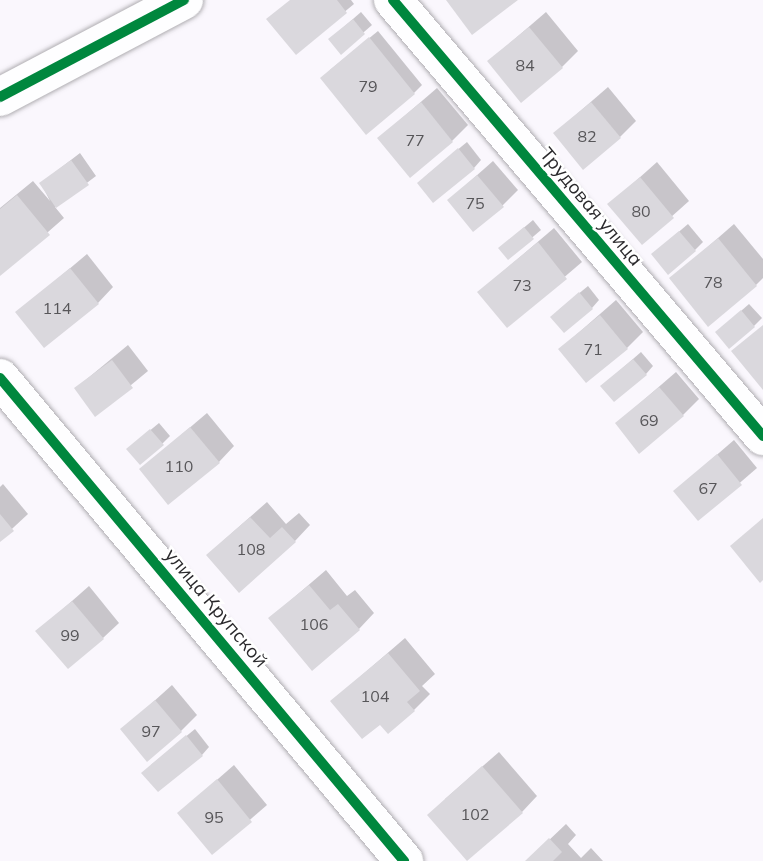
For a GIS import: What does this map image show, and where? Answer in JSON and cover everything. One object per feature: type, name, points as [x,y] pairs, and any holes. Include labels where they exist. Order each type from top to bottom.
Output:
[{"type":"street","points":[[0,97],[184,0]]},
{"type":"street","name":"Трудовая улица","points":[[393,0],[763,436]]},
{"type":"street","name":"улица Крупской","points":[[0,378],[404,861]]},
{"type":"building","points":[[290,0],[337,0],[347,13],[296,55],[266,19]]},
{"type":"building","points":[[446,0],[518,0],[472,35]]},
{"type":"building","points":[[353,19],[365,34],[341,55],[328,39]]},
{"type":"building","points":[[529,27],[563,68],[521,103],[487,61]]},
{"type":"building","points":[[369,37],[415,94],[366,135],[320,78]]},
{"type":"building","points":[[421,102],[453,142],[410,178],[377,138]]},
{"type":"building","points":[[591,102],[621,138],[583,170],[553,133]]},
{"type":"building","points":[[458,148],[475,169],[433,203],[417,183]]},
{"type":"building","points":[[71,160],[89,185],[56,208],[39,183]]},
{"type":"building","points":[[477,175],[504,207],[473,232],[447,200]]},
{"type":"building","points":[[640,177],[674,218],[642,245],[607,204]]},
{"type":"building","points":[[17,195],[50,235],[0,276],[0,209]]},
{"type":"building","points":[[524,227],[534,239],[508,260],[498,248]]},
{"type":"building","points":[[679,231],[696,251],[668,275],[651,254]]},
{"type":"building","points":[[718,238],[757,286],[708,327],[669,278]]},
{"type":"building","points":[[538,242],[567,279],[507,328],[477,292]]},
{"type":"building","points":[[70,268],[99,304],[44,348],[15,312]]},
{"type":"building","points":[[579,292],[593,309],[564,333],[550,317]]},
{"type":"building","points":[[741,310],[755,327],[729,349],[715,332]]},
{"type":"building","points":[[600,315],[628,349],[586,383],[558,349]]},
{"type":"building","points":[[763,325],[763,390],[731,351]]},
{"type":"building","points":[[633,359],[647,375],[614,402],[600,386]]},
{"type":"building","points":[[112,360],[133,388],[95,417],[74,388]]},
{"type":"building","points":[[659,387],[684,416],[639,454],[615,423]]},
{"type":"building","points":[[190,427],[220,463],[168,505],[139,469]]},
{"type":"building","points":[[150,429],[164,445],[140,465],[126,449]]},
{"type":"building","points":[[717,454],[742,485],[698,521],[673,491]]},
{"type":"building","points":[[0,514],[14,531],[0,542]]},
{"type":"building","points":[[250,517],[270,538],[282,527],[296,542],[239,593],[206,555]]},
{"type":"building","points":[[763,518],[763,580],[760,583],[730,546]]},
{"type":"building","points":[[309,585],[330,610],[338,604],[360,630],[312,671],[268,618]]},
{"type":"building","points":[[72,601],[104,639],[68,669],[35,631]]},
{"type":"building","points":[[388,653],[420,691],[407,702],[415,711],[388,734],[380,725],[362,739],[330,701]]},
{"type":"building","points":[[155,700],[182,732],[147,762],[120,729]]},
{"type":"building","points":[[186,735],[203,756],[158,792],[141,773]]},
{"type":"building","points":[[482,766],[523,813],[467,861],[427,815]]},
{"type":"building","points":[[217,779],[252,822],[212,855],[177,813]]},
{"type":"building","points":[[549,838],[562,852],[553,861],[525,861]]},
{"type":"cycle path","points":[[0,97],[184,0]]},
{"type":"cycle path","points":[[393,0],[763,436]]},
{"type":"cycle path","points":[[0,378],[404,861]]}]
